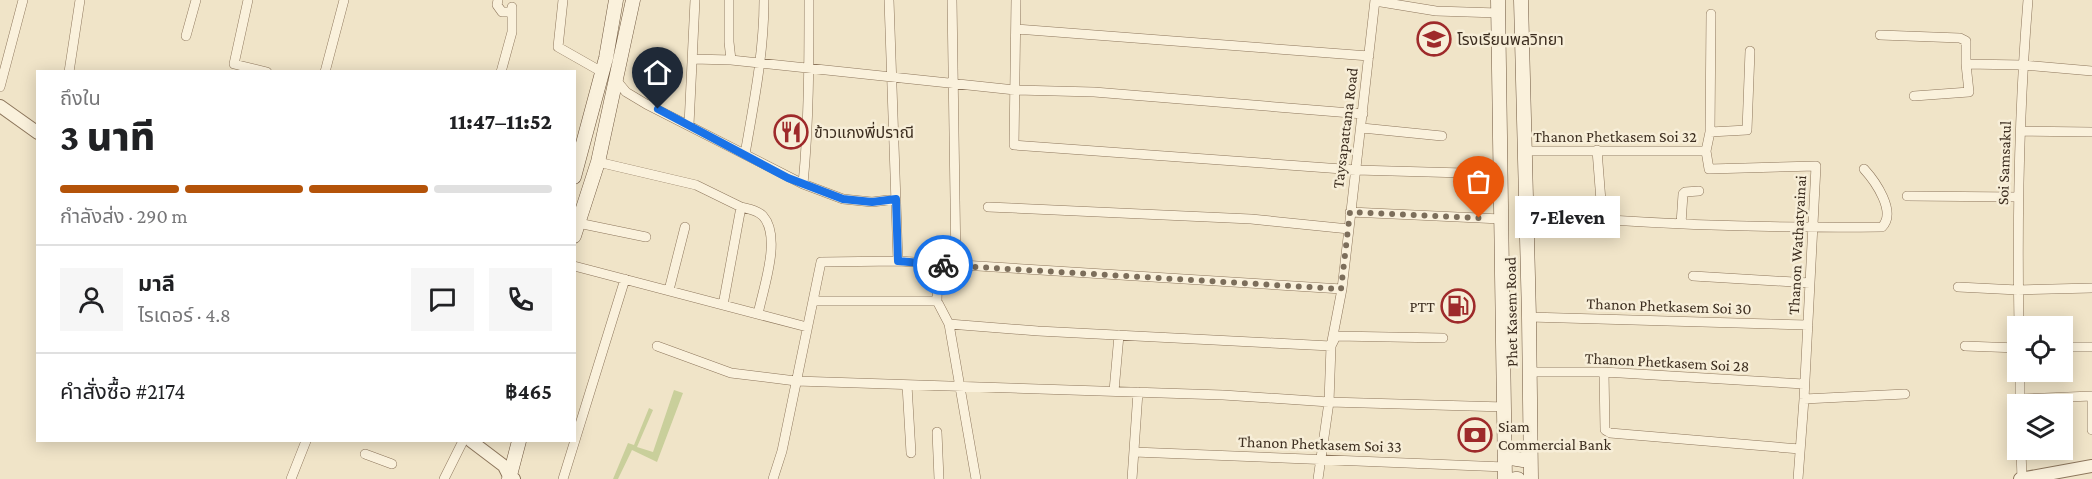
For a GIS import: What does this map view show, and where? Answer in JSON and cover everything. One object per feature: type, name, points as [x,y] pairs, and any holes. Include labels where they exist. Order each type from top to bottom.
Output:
[{"type":"main road","points":[[576,170],[602,72],[616,0]]},
{"type":"main road","points":[[576,229],[598,162],[633,0]]},
{"type":"main road","name":"Phet Kasem Road","points":[[1521,0],[1531,479]]},
{"type":"main road","name":"Phet Kasem Road","points":[[1498,7],[1505,473]]},
{"type":"main road","points":[[1499,77],[1522,77]]},
{"type":"main road","points":[[508,476],[510,442]]},
{"type":"main road","points":[[508,476],[519,442]]},
{"type":"main road","points":[[1505,450],[1511,458],[1522,460],[1530,451]]},
{"type":"street","points":[[0,87],[23,0]]},
{"type":"street","points":[[69,70],[80,0]]},
{"type":"street","points":[[186,36],[196,0]]},
{"type":"street","points":[[248,0],[233,68],[250,70]]},
{"type":"street","points":[[326,70],[344,0]]},
{"type":"street","points":[[498,0],[497,5],[502,12],[512,10],[512,32],[504,70]]},
{"type":"street","points":[[563,0],[558,47],[602,72]]},
{"type":"street","points":[[688,125],[695,0]]},
{"type":"street","points":[[729,0],[731,60]]},
{"type":"street","points":[[745,154],[760,64],[764,31],[764,0]]},
{"type":"street","points":[[803,184],[809,70],[808,0]]},
{"type":"street","points":[[889,0],[898,261]]},
{"type":"street","points":[[952,0],[956,265]]},
{"type":"street","points":[[1016,0],[1014,145],[1356,170],[1500,174]]},
{"type":"street","name":"Soi Samsakul","points":[[2019,316],[2018,197],[2028,0]]},
{"type":"street","points":[[1375,1],[1436,11],[1498,7]]},
{"type":"street","name":"Taysapattana Road","points":[[1318,479],[1329,402],[1331,346],[1341,289],[1362,128],[1375,1]]},
{"type":"street","points":[[1706,151],[1710,132],[1711,14]]},
{"type":"street","points":[[1016,29],[1369,57]]},
{"type":"street","points":[[1880,35],[1960,38],[1966,41],[1969,92],[1914,96]]},
{"type":"street","points":[[1710,132],[1746,130],[1750,51]]},
{"type":"street","points":[[693,58],[1015,90],[1094,92],[1363,114]]},
{"type":"street","points":[[1966,64],[2023,65],[2092,71]]},
{"type":"street","points":[[616,80],[626,92],[803,184],[843,199],[872,202],[896,199]]},
{"type":"street","points":[[0,105],[36,132]]},
{"type":"street","points":[[1362,128],[1442,136]]},
{"type":"street","points":[[2021,131],[2092,132]]},
{"type":"street","points":[[1597,150],[1603,217],[1610,220],[1813,228],[1884,226],[1887,217],[1884,198],[1874,180],[1864,169]]},
{"type":"street","name":"Thanon Phetkasem Soi 32","points":[[1524,151],[1706,151]]},
{"type":"street","name":"Thanon Wathatyainai","points":[[1706,151],[1709,169],[1816,166],[1798,479]]},
{"type":"street","points":[[598,162],[696,185],[741,207],[756,211],[764,217],[772,243],[758,314]]},
{"type":"street","points":[[1681,224],[1683,194],[1699,191]]},
{"type":"street","points":[[1907,196],[2018,197]]},
{"type":"street","points":[[723,305],[741,207]]},
{"type":"street","points":[[988,207],[1251,219],[1349,229]]},
{"type":"street","points":[[1350,212],[1501,219]]},
{"type":"street","points":[[669,290],[685,227]]},
{"type":"street","points":[[576,229],[646,237]]},
{"type":"street","points":[[773,479],[782,451],[821,262],[898,261],[1341,289]]},
{"type":"street","points":[[938,265],[937,301],[949,324],[976,479]]},
{"type":"street","points":[[576,267],[807,327]]},
{"type":"street","points":[[1693,276],[1810,282]]},
{"type":"street","points":[[576,437],[625,279]]},
{"type":"street","points":[[1958,286],[2018,290],[2092,288]]},
{"type":"street","points":[[814,301],[937,301]]},
{"type":"street","name":"Thanon Phetkasem Soi 30","points":[[1529,316],[1808,325]]},
{"type":"street","points":[[949,324],[1331,346],[1336,336],[1443,338]]},
{"type":"street","points":[[1114,391],[1119,335]]},
{"type":"street","points":[[657,346],[731,374],[796,381],[1505,407]]},
{"type":"street","points":[[1965,346],[2007,348]]},
{"type":"street","points":[[2073,347],[2092,347]]},
{"type":"street","name":"Thanon Phetkasem Soi 28","points":[[1529,372],[1604,372],[1804,384]]},
{"type":"street","points":[[1604,372],[1605,430],[1610,433],[1800,449]]},
{"type":"street","points":[[906,385],[911,453]]},
{"type":"street","points":[[1132,479],[1138,392]]},
{"type":"street","points":[[1804,399],[1905,394]]},
{"type":"street","points":[[2073,398],[2092,396],[2092,430]]},
{"type":"street","points":[[937,432],[939,479]]},
{"type":"street","points":[[291,479],[306,442]]},
{"type":"street","points":[[444,479],[462,442]]},
{"type":"street","points":[[472,442],[508,476]]},
{"type":"street","points":[[563,479],[574,442]]},
{"type":"street","name":"Thanon Phetkasem Soi 33","points":[[1134,452],[1320,459],[1505,473]]},
{"type":"street","points":[[365,454],[392,464]]},
{"type":"street","points":[[2021,460],[2021,479],[2092,466]]},
{"type":"green space","points":[[674,390],[683,393],[657,462],[632,450],[618,479],[613,479],[628,443],[634,445],[649,408],[653,410],[637,447],[653,452]]},
{"type":"way so far","points":[[943,265],[1341,289],[1350,212],[1479,218]]},
{"type":"place","name":"โรงเรียนพลวิทยา","points":[[1434,39]]},
{"type":"place","name":"ข้าวแกงพี่ปราณี","points":[[791,132]]},
{"type":"place","name":"7-Eleven","points":[[1479,218]]},
{"type":"place","name":"PTT","points":[[1458,306]]},
{"type":"place","name":"Siam Commercial Bank","points":[[1475,435]]},
{"type":"route","points":[[658,109],[803,184],[843,199],[872,202],[896,199],[898,261],[943,265]]}]
